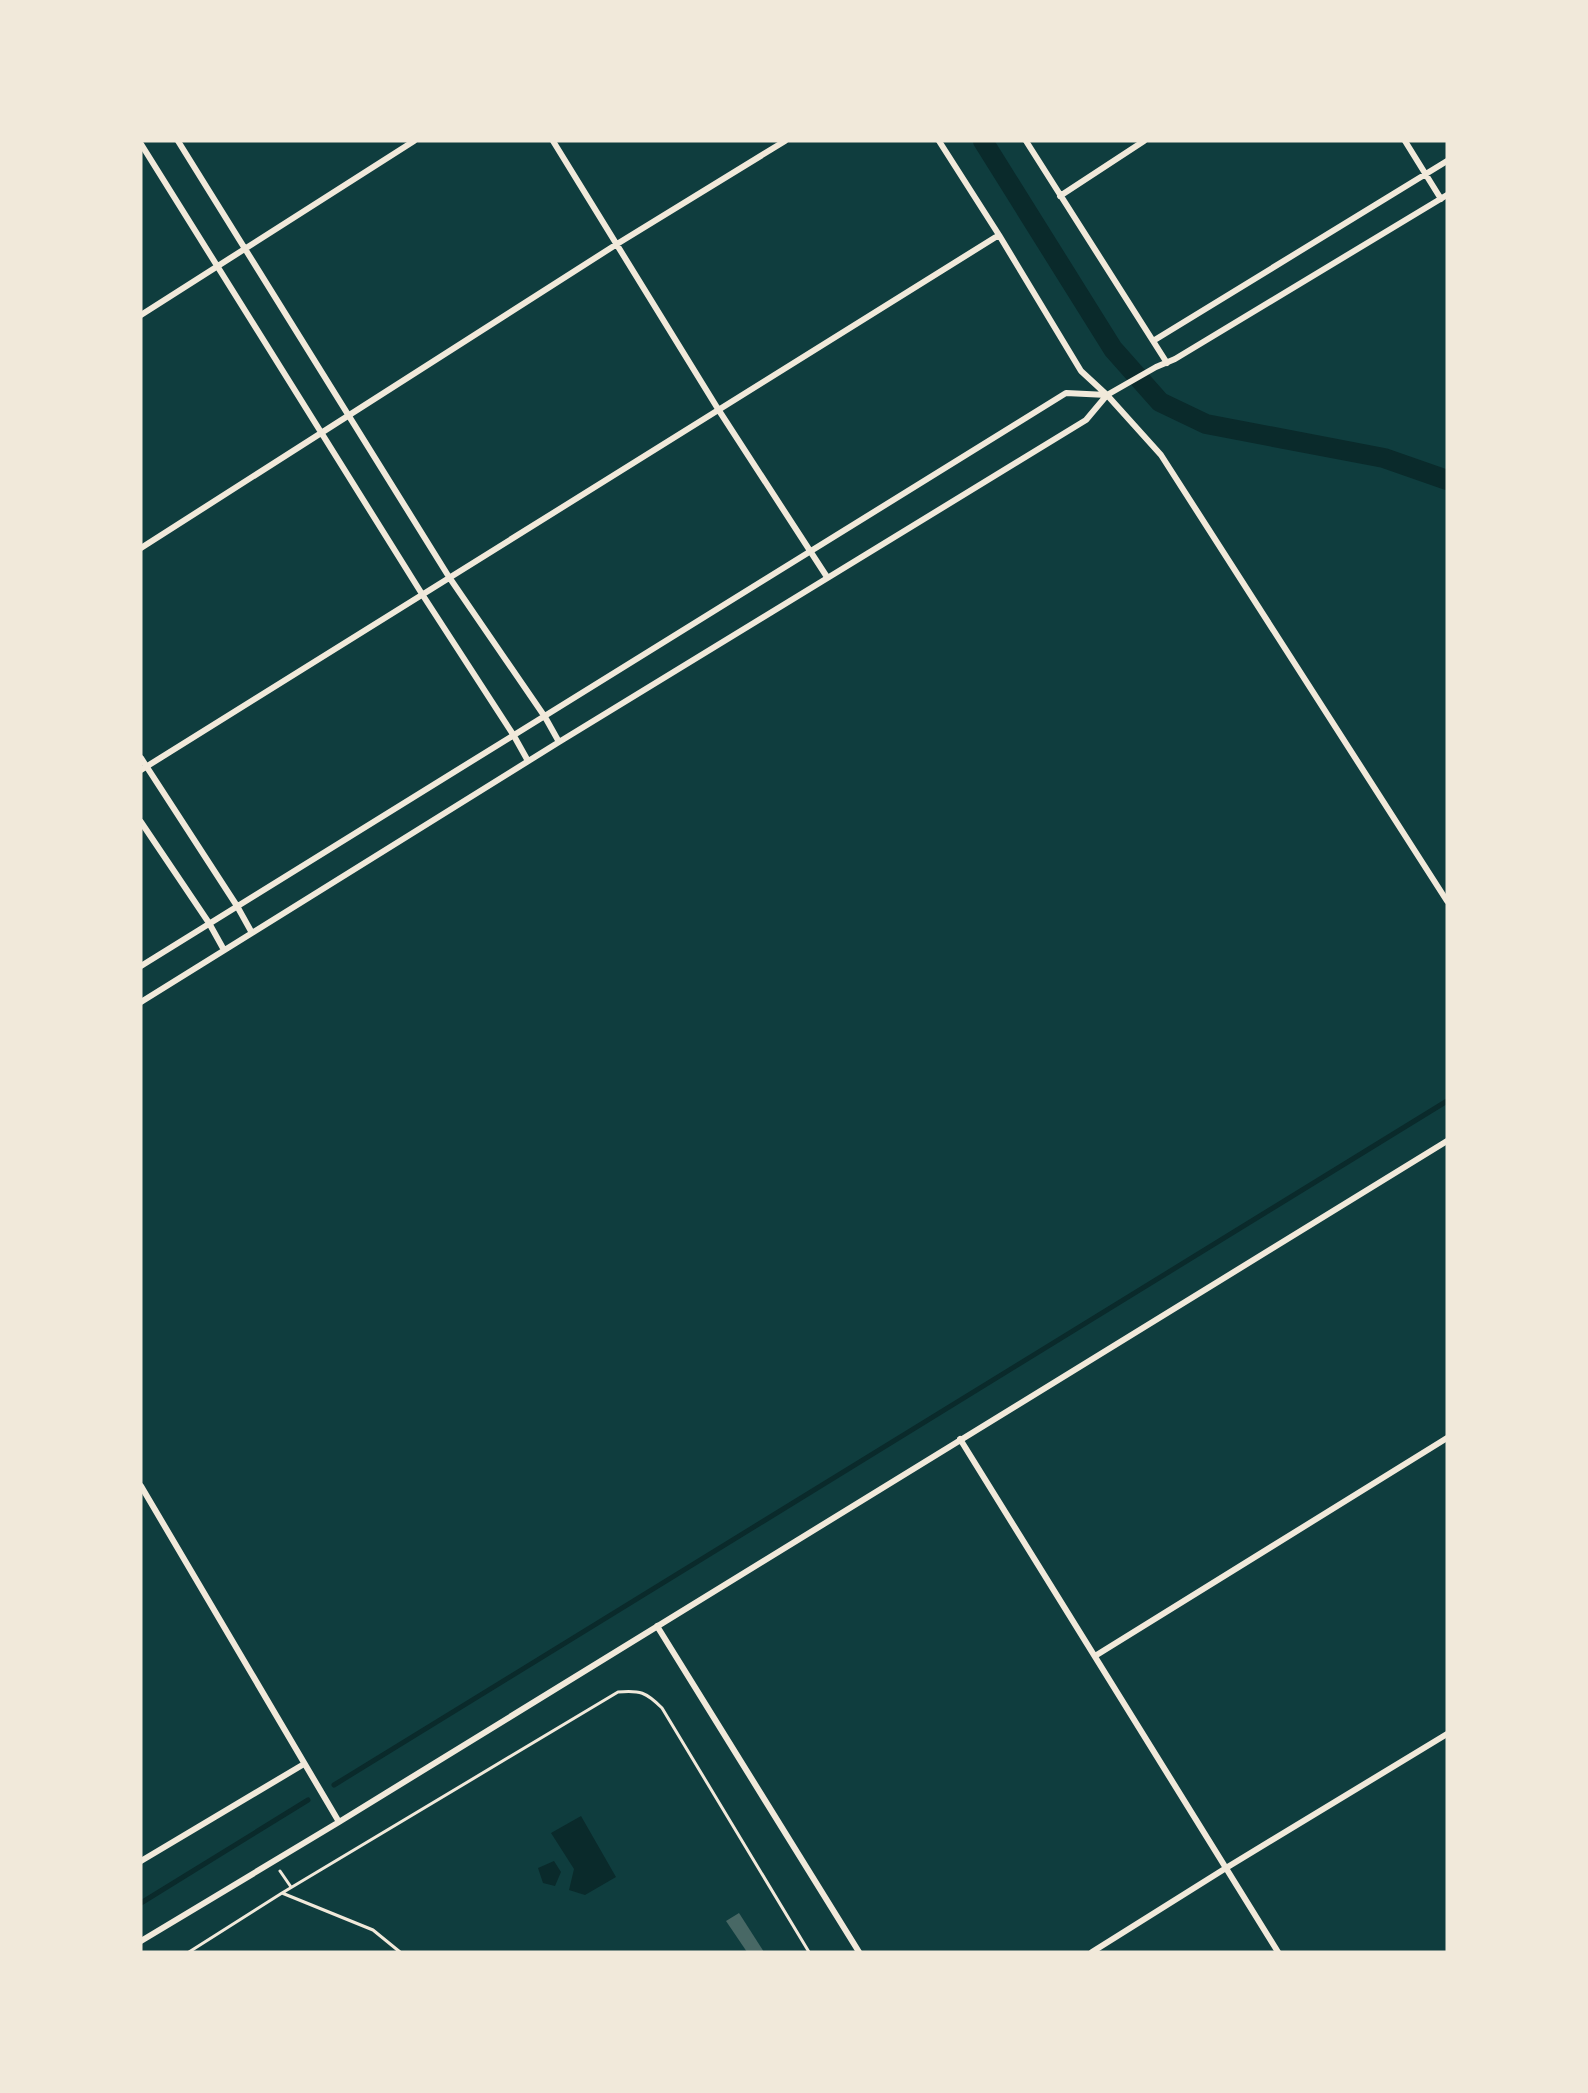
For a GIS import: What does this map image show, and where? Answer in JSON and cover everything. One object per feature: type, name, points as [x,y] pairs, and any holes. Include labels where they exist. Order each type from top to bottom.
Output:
[{"type":"street","points":[[178,141],[449,577],[545,717],[559,742]]},
{"type":"street","points":[[141,315],[414,141]]},
{"type":"street","points":[[553,141],[718,409],[827,577]]},
{"type":"street","points":[[141,548],[617,244],[786,141]]},
{"type":"street","points":[[939,141],[1081,370],[1161,455],[1447,901]]},
{"type":"street","points":[[1026,141],[1167,363]]},
{"type":"street","points":[[1060,196],[1144,141]]},
{"type":"street","points":[[141,1002],[528,761],[1086,420],[1107,395],[1174,359],[1444,197],[1405,141]]},
{"type":"street","points":[[141,144],[320,433],[514,735],[528,761]]},
{"type":"street","points":[[1153,341],[1447,161]]},
{"type":"street","points":[[144,768],[999,235]]},
{"type":"street","points":[[141,966],[1066,393],[1107,395]]},
{"type":"street","points":[[141,758],[144,768],[237,906],[252,933]]},
{"type":"street","points":[[141,822],[209,923],[224,950]]},
{"type":"street","points":[[141,1941],[339,1822],[1447,1141]]},
{"type":"street","points":[[1095,1656],[1447,1438]]},
{"type":"street","points":[[960,1439],[1278,1952]]},
{"type":"street","points":[[141,1485],[339,1822]]},
{"type":"street","points":[[657,1626],[859,1952]]},
{"type":"street","points":[[1092,1952],[1447,1734]]},
{"type":"street","points":[[141,1861],[304,1764]]},
{"type":"path","points":[[189,1952],[291,1887],[618,1692],[636,1690],[649,1695],[662,1708],[809,1952]]},
{"type":"path","points":[[273,1862],[291,1887]]},
{"type":"path","points":[[282,1893],[373,1930],[400,1952]]},
{"type":"water","points":[[581,1816],[616,1877],[585,1895],[569,1890],[574,1869],[551,1833]]},
{"type":"water","points":[[554,1861],[561,1872],[555,1886],[543,1883],[538,1868]]},
{"type":"building","points":[[739,1913],[764,1952],[747,1952],[726,1921]]},
{"type":"waterway","points":[[983,141],[1113,349],[1160,402],[1206,424],[1384,458],[1447,480]]},
{"type":"waterway","points":[[334,1785],[1447,1101]]},
{"type":"waterway","points":[[141,1903],[308,1800]]}]
